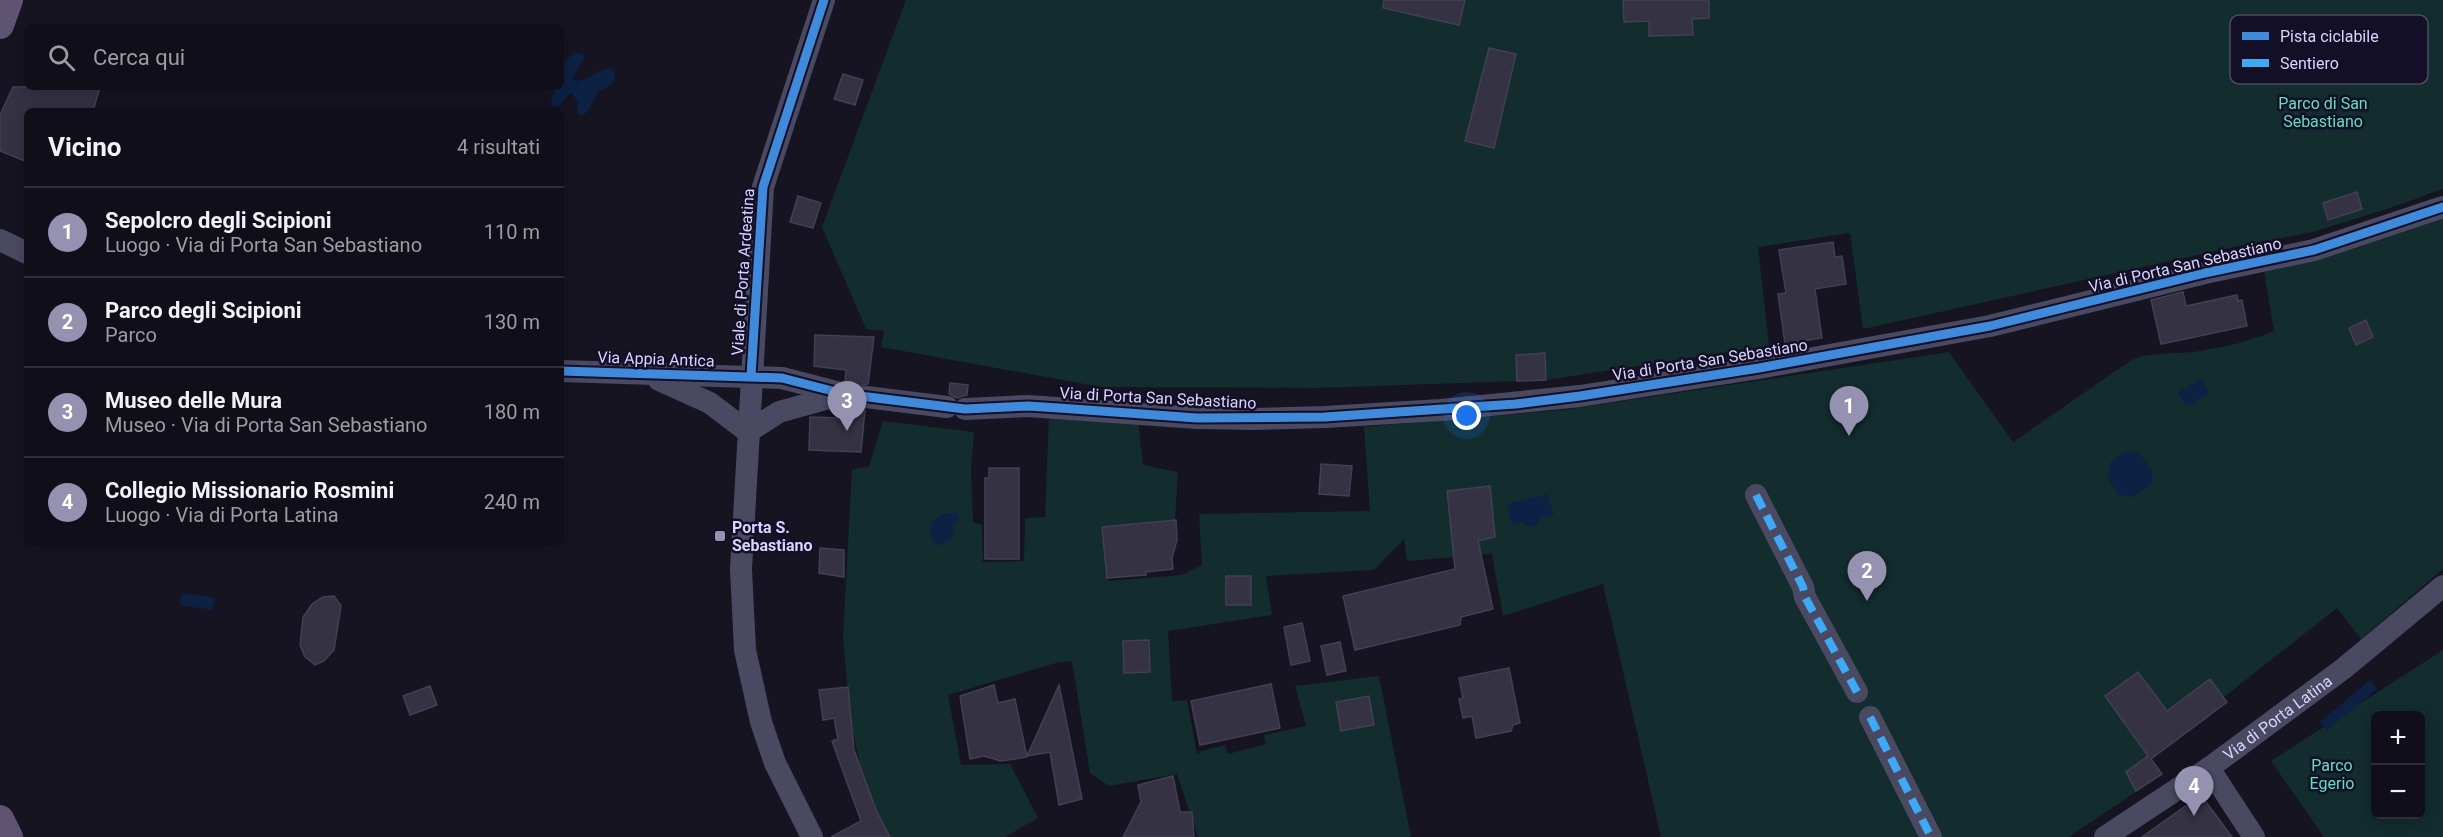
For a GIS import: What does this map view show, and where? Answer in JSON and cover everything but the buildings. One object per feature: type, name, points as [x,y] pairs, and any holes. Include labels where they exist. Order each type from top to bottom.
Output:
[{"type":"main road","points":[[0,25],[9,0]]},
{"type":"main road","points":[[0,819],[9,837]]},
{"type":"street","name":"Viale di Porta Ardeatina","points":[[812,837],[792,799],[768,744],[749,677],[745,650],[741,569],[763,187],[824,0]]},
{"type":"street","name":"Via di Porta San Sebastiano","points":[[751,376],[791,380],[855,396],[956,408],[1028,406],[1197,418],[1267,419],[1441,410],[1580,396],[1759,368],[1990,326],[2205,273],[2314,250],[2443,207]]},
{"type":"street","points":[[0,240],[24,252]]},
{"type":"street","name":"Via Appia Antica","points":[[564,371],[751,376]]},
{"type":"street","points":[[646,375],[710,403],[748,432]]},
{"type":"street","name":"Via di Porta San Sebastiano","points":[[748,432],[779,412],[855,396]]},
{"type":"street","points":[[1756,495],[1803,587],[1805,597],[1857,692]]},
{"type":"street","name":"Via di Porta Latina","points":[[2105,837],[2209,768],[2343,669],[2443,586]]},
{"type":"street","points":[[1870,717],[1931,837]]},
{"type":"street","points":[[2209,768],[2254,837]]},
{"type":"green space","name":"Parco di San Sebastiano","points":[[906,0],[2443,0],[2443,189],[2313,232],[2229,248],[1863,329],[1850,233],[1758,247],[1769,346],[1546,380],[1318,388],[1101,387],[881,347],[884,331],[866,329],[822,227]]},
{"type":"green space","points":[[2443,218],[2443,569],[2361,639],[2337,608],[2224,697],[2210,680],[2167,711],[2138,672],[2105,696],[2162,774],[2069,837],[1661,837],[1603,584],[1503,616],[1492,554],[1407,561],[1404,539],[1374,570],[1266,576],[1272,615],[1168,631],[1172,701],[1187,700],[1197,754],[1225,745],[1228,754],[1266,744],[1264,735],[1306,726],[1295,686],[1379,676],[1411,837],[1198,837],[1177,774],[1109,786],[1090,773],[1072,661],[1056,663],[948,695],[961,765],[1010,764],[1038,818],[1005,837],[890,837],[876,810],[861,770],[850,716],[843,638],[852,469],[869,467],[883,421],[974,432],[971,469],[973,522],[982,525],[983,562],[1024,561],[1025,518],[1045,517],[1049,415],[1138,419],[1143,465],[1178,472],[1175,520],[1103,527],[1108,581],[1181,575],[1202,565],[1199,514],[1370,511],[1364,427],[1563,410],[1949,352],[2013,442],[2133,359],[2155,354],[2214,349],[2274,331],[2264,272],[2320,259]]},
{"type":"green space","name":"Parco Egerio","points":[[2443,650],[2443,837],[2324,837],[2271,761]]},
{"type":"water","points":[[575,52],[583,54],[585,58],[572,79],[576,81],[604,69],[610,68],[614,72],[615,78],[611,85],[598,92],[588,111],[582,116],[577,114],[578,102],[572,93],[558,107],[552,105],[551,99],[556,90],[564,90],[564,61]]},
{"type":"water","points":[[2201,379],[2209,394],[2186,406],[2178,392]]},
{"type":"water","points":[[2127,451],[2139,453],[2153,471],[2151,484],[2133,497],[2119,495],[2107,478],[2110,463]]},
{"type":"water","points":[[1548,494],[1554,515],[1540,518],[1538,525],[1528,526],[1523,522],[1512,525],[1507,504]]},
{"type":"water","points":[[957,513],[959,521],[953,524],[953,540],[942,545],[935,545],[930,533],[932,521],[941,515]]},
{"type":"water","points":[[182,593],[215,598],[212,610],[180,605]]},
{"type":"water","points":[[2370,680],[2377,689],[2327,730],[2320,722]]},
{"type":"marked path","points":[[1756,495],[1803,587],[1805,597],[1857,692]]},
{"type":"marked path","points":[[1870,717],[1931,837]]},
{"type":"cycle path","points":[[751,376],[763,187],[824,0]]},
{"type":"cycle path","points":[[564,371],[782,378],[844,394],[965,409],[1028,406],[1197,418],[1325,417],[1516,404],[1759,368],[1990,326],[2205,273],[2314,250],[2443,207]]},
{"type":"place","name":"Museo delle Mura","points":[[847,431]]},
{"type":"place","name":"Sepolcro degli Scipioni","points":[[1849,436]]},
{"type":"place","name":"Porta S. Sebastiano","points":[[720,536]]},
{"type":"place","name":"Parco degli Scipioni","points":[[1867,601]]},
{"type":"place","name":"Collegio Missionario Rosmini","points":[[2194,816]]}]
